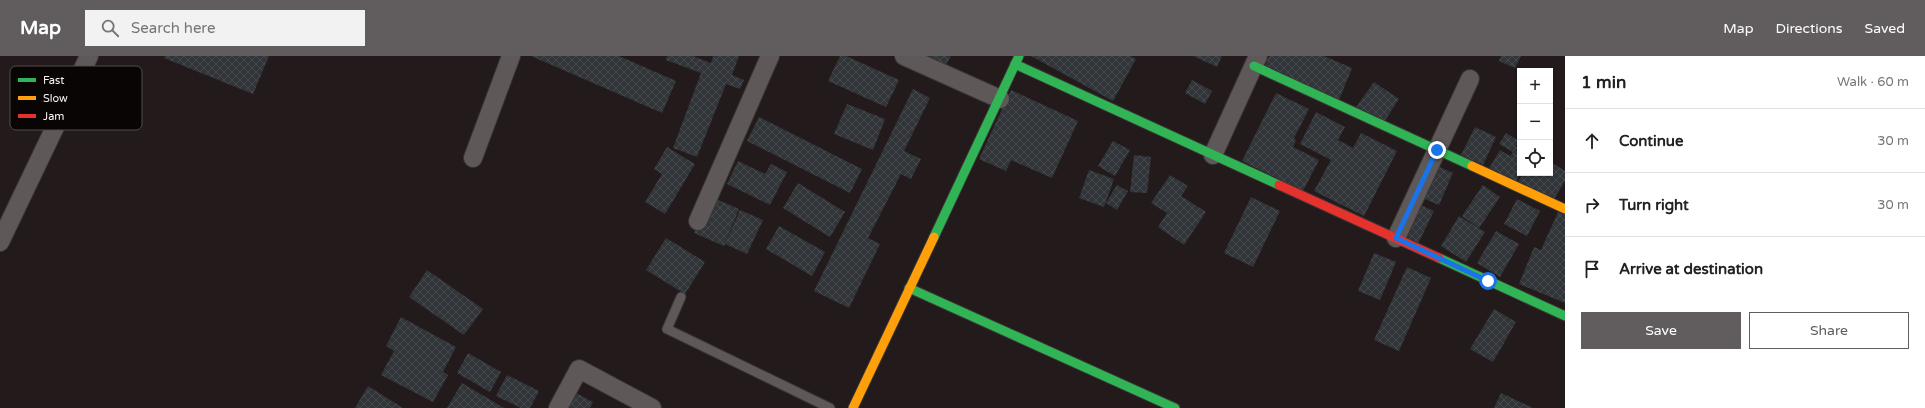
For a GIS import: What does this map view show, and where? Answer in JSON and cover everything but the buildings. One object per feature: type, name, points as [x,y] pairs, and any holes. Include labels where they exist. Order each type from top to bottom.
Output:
[{"type":"street","points":[[84,66],[89,56]]},
{"type":"street","points":[[472,158],[511,56]]},
{"type":"street","points":[[698,221],[770,56]]},
{"type":"street","points":[[904,56],[1000,99]]},
{"type":"street","points":[[854,408],[1017,60],[1213,155],[1565,316]]},
{"type":"street","points":[[1213,155],[1256,61],[1437,150],[1565,209]]},
{"type":"street","points":[[1396,238],[1470,79]]},
{"type":"street","points":[[0,242],[54,130]]},
{"type":"street","points":[[909,288],[1175,408]]},
{"type":"street","points":[[558,408],[579,369],[652,408]]},
{"type":"lane","points":[[681,297],[667,329],[830,408]]},
{"type":"traffic: fast","points":[[934,237],[1019,56]]},
{"type":"traffic: fast","points":[[1015,64],[1279,185]]},
{"type":"traffic: fast","points":[[1254,66],[1472,166]]},
{"type":"traffic: fast","points":[[1439,258],[1565,316]]},
{"type":"traffic: fast","points":[[909,288],[1175,408]]},
{"type":"traffic: slow","points":[[1472,166],[1565,209]]},
{"type":"traffic: slow","points":[[853,408],[934,237]]},
{"type":"traffic: jam","points":[[1279,185],[1439,258]]},
{"type":"route","points":[[1437,150],[1396,238],[1488,281]]}]
